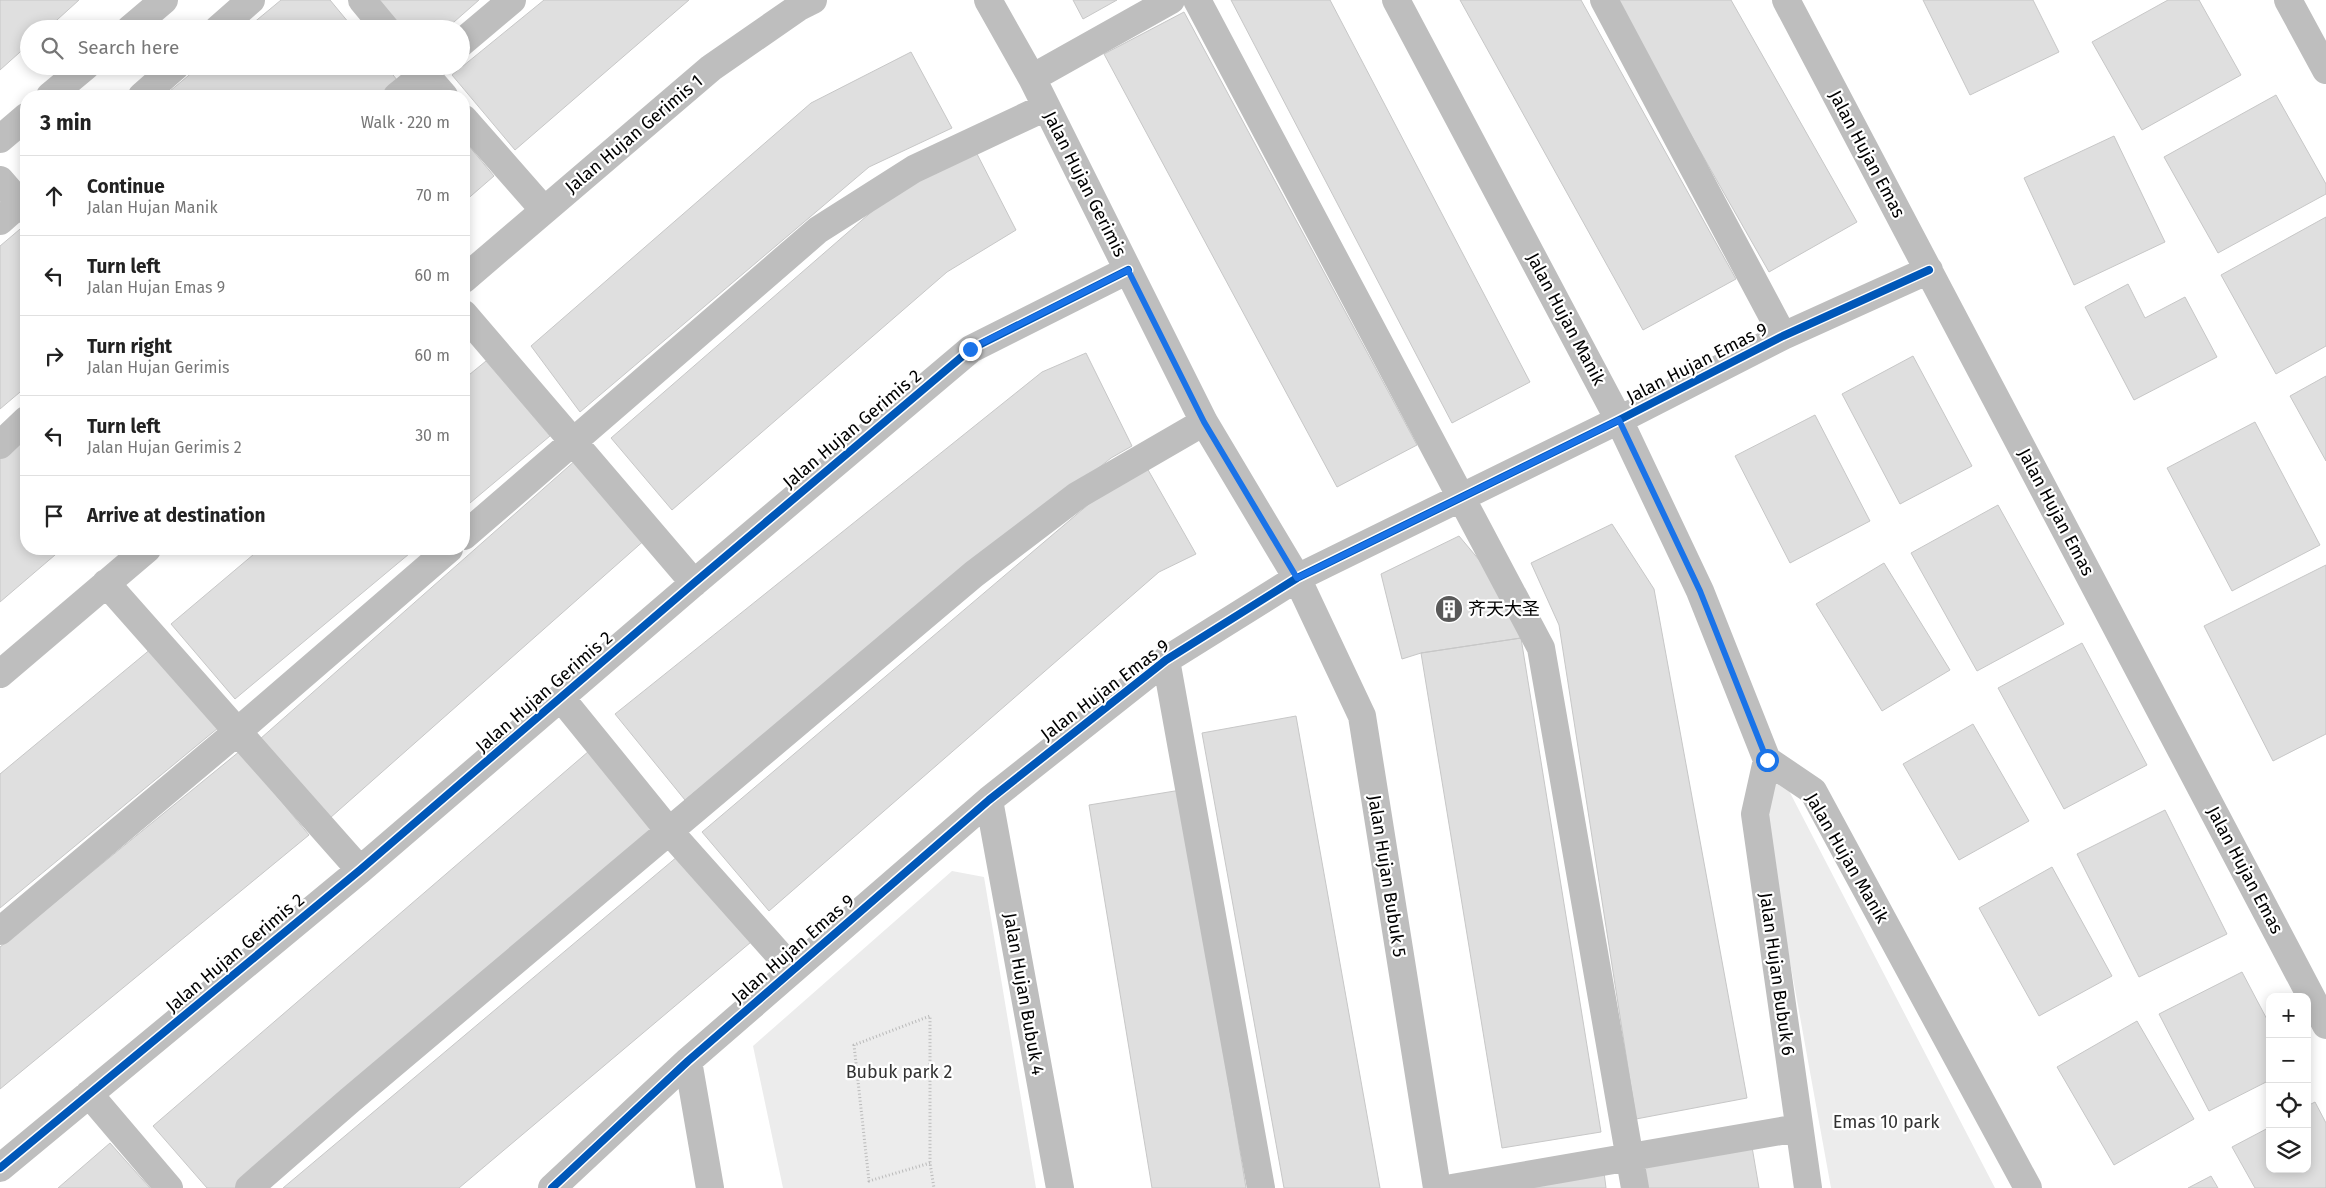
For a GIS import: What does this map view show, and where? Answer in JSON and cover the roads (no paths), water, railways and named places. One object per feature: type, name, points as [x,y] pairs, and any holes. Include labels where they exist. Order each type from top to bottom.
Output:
[{"type":"street","points":[[228,20],[251,0]]},
{"type":"street","points":[[362,0],[379,20]]},
{"type":"street","points":[[470,35],[512,0]]},
{"type":"street","name":"Jalan Hujan Gerimis 1","points":[[470,274],[710,68],[799,7],[813,0]]},
{"type":"street","name":"Jalan Hujan Gerimis","points":[[988,0],[1032,78],[1204,422],[1297,578]]},
{"type":"street","points":[[1032,78],[1171,0]]},
{"type":"street","points":[[1197,0],[1540,648],[1635,1188]]},
{"type":"street","name":"Jalan Hujan Manik","points":[[1396,0],[1619,420],[1700,591],[1767,760],[1813,791],[2028,1188]]},
{"type":"street","points":[[1604,0],[1783,336]]},
{"type":"street","name":"Jalan Hujan Emas","points":[[1786,0],[2326,1024]]},
{"type":"street","points":[[2288,0],[2326,70]]},
{"type":"street","points":[[138,20],[153,4]]},
{"type":"street","points":[[57,90],[75,75]]},
{"type":"street","points":[[149,90],[166,75]]},
{"type":"street","points":[[403,90],[419,75]]},
{"type":"street","points":[[429,75],[440,90]]},
{"type":"street","points":[[470,531],[818,230],[914,168],[1046,107]]},
{"type":"street","points":[[0,139],[20,122]]},
{"type":"street","points":[[470,126],[544,210]]},
{"type":"street","points":[[0,180],[20,200]]},
{"type":"street","points":[[0,221],[20,207]]},
{"type":"street","name":"Jalan Hujan Gerimis 2","points":[[0,1168],[360,870],[694,582],[970,349],[1128,270]]},
{"type":"street","name":"Jalan Hujan Emas 9","points":[[552,1188],[688,1061],[792,969],[989,800],[1166,660],[1297,578],[1619,420],[1783,336],[1929,270]]},
{"type":"street","points":[[470,321],[694,582]]},
{"type":"street","points":[[249,1188],[349,1101],[974,574],[1078,495],[1204,422]]},
{"type":"street","points":[[0,445],[20,426]]},
{"type":"street","points":[[0,674],[140,555]]},
{"type":"street","points":[[0,932],[238,731],[442,555]]},
{"type":"street","name":"Jalan Hujan Bubuk 5","points":[[1297,578],[1362,716],[1437,1188]]},
{"type":"street","points":[[106,583],[360,870]]},
{"type":"street","points":[[1166,660],[1261,1188]]},
{"type":"street","points":[[560,698],[669,831],[792,969]]},
{"type":"street","name":"Jalan Hujan Bubuk 6","points":[[1767,760],[1756,814],[1798,1128],[1808,1188]]},
{"type":"street","name":"Jalan Hujan Bubuk 4","points":[[989,800],[1060,1188]]},
{"type":"street","points":[[688,1061],[710,1188]]},
{"type":"street","points":[[89,1094],[169,1188]]},
{"type":"street","points":[[1452,1188],[1798,1128]]},
{"type":"place","name":"齐天大圣","points":[[1449,609]]},
{"type":"park label","name":"Bubuk park 2","points":[[899,1072]]},
{"type":"park label","name":"Emas 10 park","points":[[1886,1122]]}]
